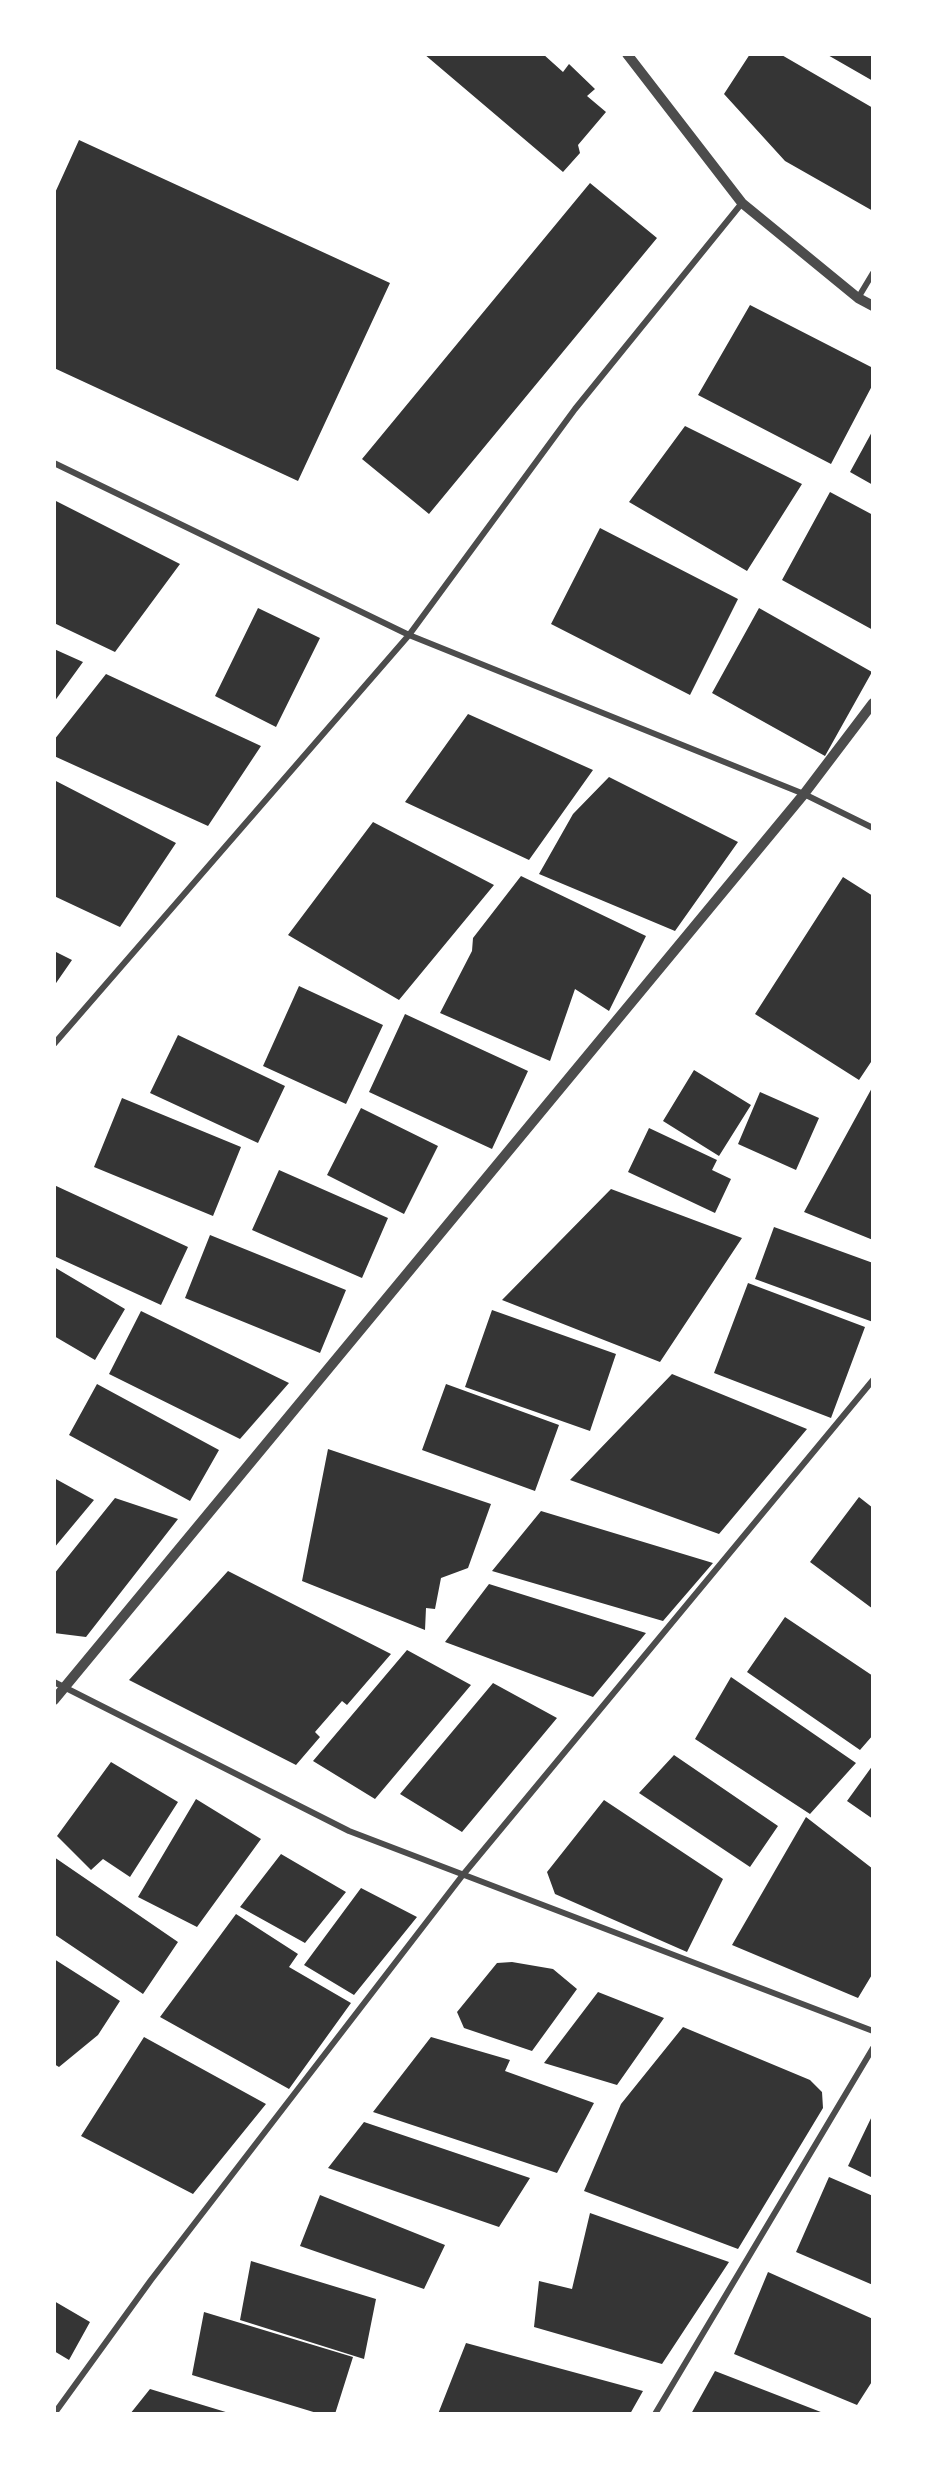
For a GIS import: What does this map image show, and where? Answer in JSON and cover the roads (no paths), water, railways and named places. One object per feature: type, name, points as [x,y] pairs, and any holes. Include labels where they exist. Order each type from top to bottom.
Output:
[{"type":"street","points":[[627,54],[742,203],[858,298],[873,306]]},
{"type":"street","points":[[54,1044],[409,635],[575,409],[742,203]]},
{"type":"street","points":[[858,298],[873,273]]},
{"type":"street","points":[[54,463],[409,635],[804,794],[873,828]]},
{"type":"street","points":[[54,1700],[59,1684],[804,794],[873,703]]},
{"type":"street","points":[[54,2414],[151,2280],[462,1876],[873,1380]]},
{"type":"street","points":[[59,1684],[349,1831],[873,2031]]},
{"type":"street","points":[[655,2414],[873,2048]]}]
